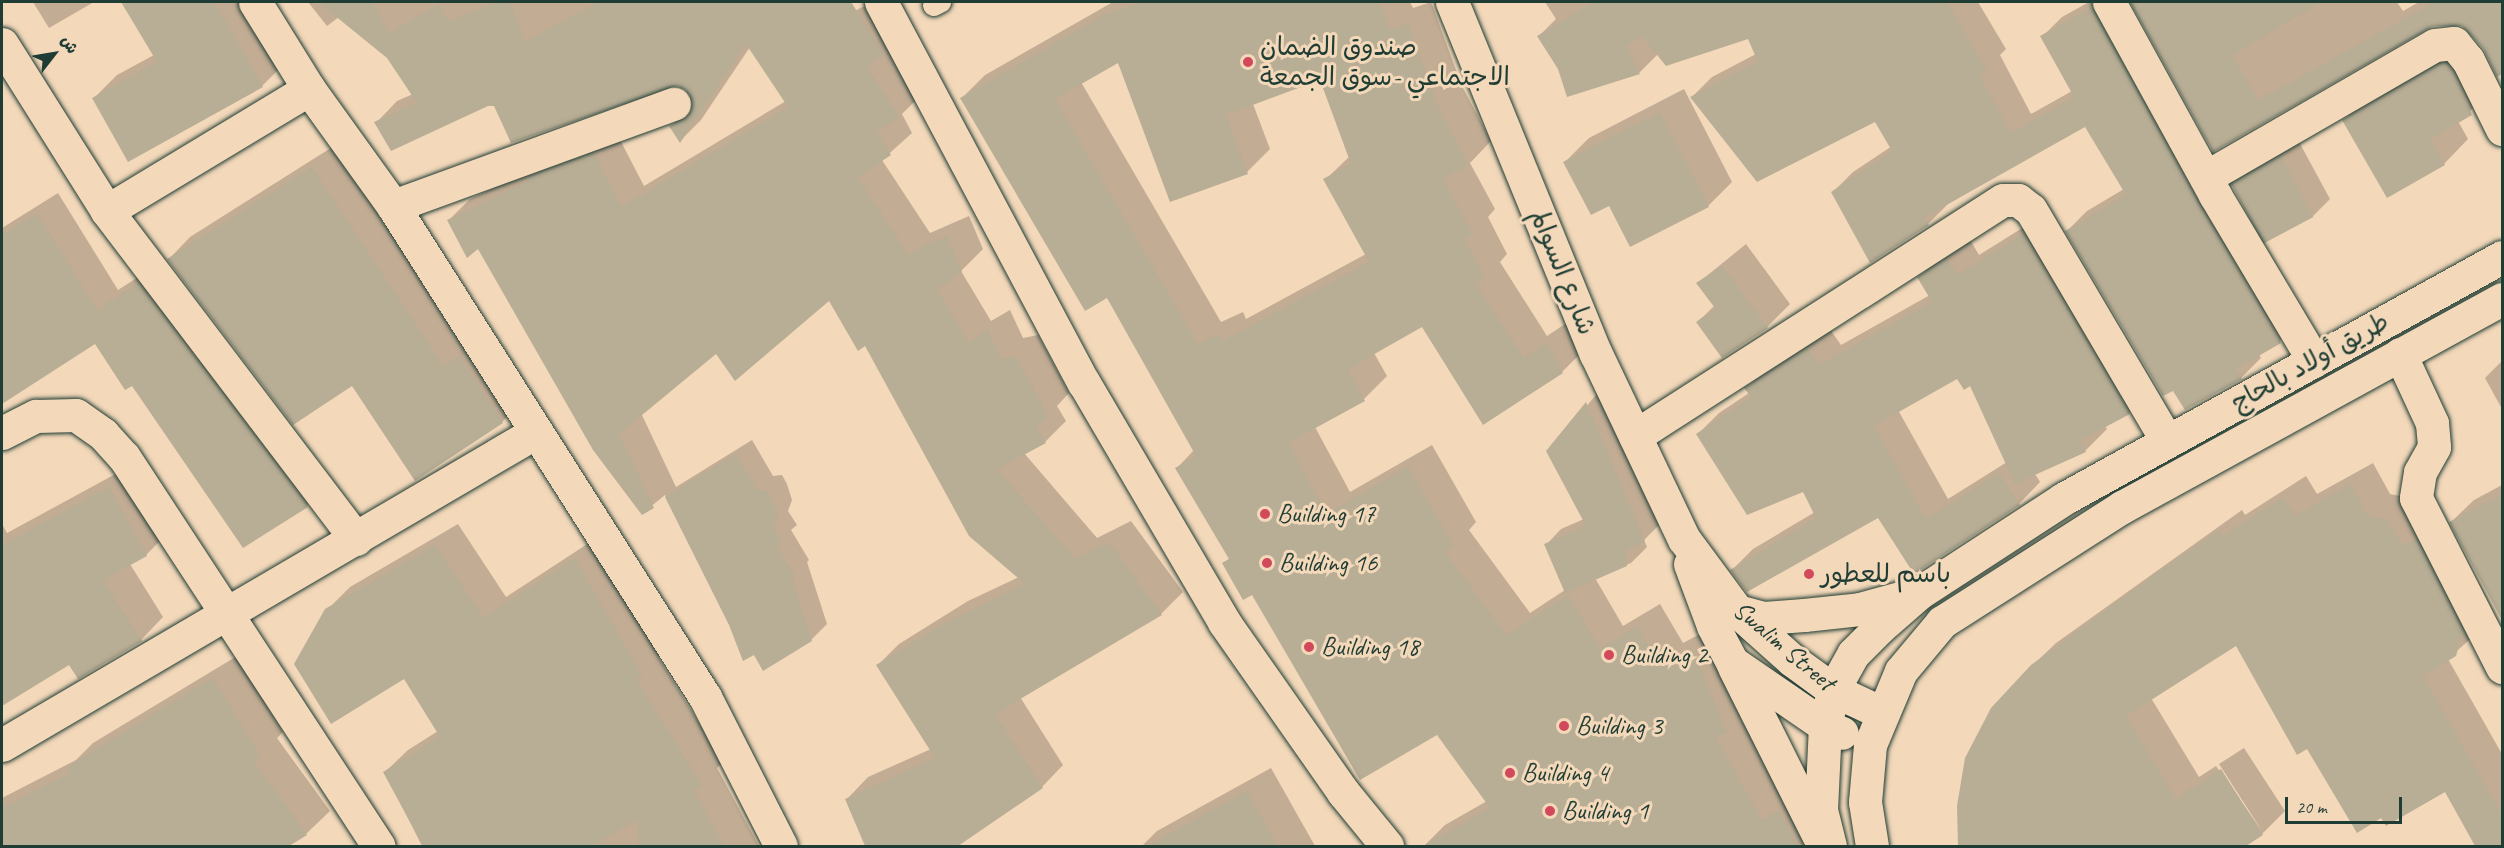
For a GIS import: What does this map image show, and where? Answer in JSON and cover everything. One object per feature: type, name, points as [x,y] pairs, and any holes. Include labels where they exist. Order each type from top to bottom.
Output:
[{"type":"street","points":[[255,2],[309,89],[393,206],[705,697],[781,846]]},
{"type":"street","points":[[881,2],[1084,383],[1224,622],[1343,792],[1387,846]]},
{"type":"street","name":"شارع السوالم","points":[[1452,2],[1596,354],[1684,539]]},
{"type":"street","points":[[2109,2],[2206,177],[2314,361]]},
{"type":"street","points":[[2206,177],[2435,45],[2454,43],[2468,60],[2502,129]]},
{"type":"street","points":[[2,44],[107,211],[356,539]]},
{"type":"street","points":[[107,211],[309,89]]},
{"type":"street","points":[[393,206],[674,104]]},
{"type":"street","points":[[1635,436],[2003,200],[2018,200],[2031,210],[2167,441]]},
{"type":"street","name":"طريق أولاد بالحاج","points":[[1919,593],[2063,499],[2502,257]]},
{"type":"street","name":"طريق أولاد بالحاج","points":[[1872,846],[1864,802],[1870,745],[1901,671],[1942,622],[2122,507],[2502,299]]},
{"type":"street","points":[[2400,354],[2433,423],[2434,447],[2420,472],[2416,498],[2502,667]]},
{"type":"street","points":[[2,433],[36,416],[76,415],[103,434],[124,457],[379,846]]},
{"type":"street","points":[[2,744],[536,432]]},
{"type":"street","name":"Swalim Street","points":[[1684,539],[1737,611],[1833,690],[1882,713]]},
{"type":"street","name":"Swalim Street","points":[[1684,539],[1693,577],[1732,662],[1825,726],[1870,745]]},
{"type":"street","points":[[1737,611],[1764,618],[1804,615],[1860,609],[1919,593]]},
{"type":"street","points":[[1830,846],[1821,810],[1825,726],[1833,690],[1853,654],[1919,593]]},
{"type":"street","points":[[1732,662],[1824,846]]},
{"type":"building","points":[[121,2],[215,2],[263,87],[128,162],[92,98],[157,62]]},
{"type":"building","points":[[318,2],[372,2],[390,33],[439,4],[449,22],[495,2],[509,2],[526,41],[598,2],[851,2],[884,54],[867,67],[900,118],[877,131],[891,155],[858,177],[908,254],[947,236],[962,272],[937,289],[969,342],[988,330],[1001,359],[1016,356],[1048,416],[1037,428],[1046,443],[997,469],[1075,559],[1109,542],[1162,615],[995,714],[1043,788],[958,846],[865,846],[845,799],[935,758],[876,665],[945,623],[1025,584],[969,536],[865,346],[858,351],[829,301],[735,381],[716,354],[619,434],[654,508],[642,515],[593,450],[478,249],[467,258],[447,220],[528,181],[527,177],[594,153],[622,207],[788,107],[746,44],[680,143],[669,126],[688,116],[692,107],[686,90],[677,86],[511,143],[494,106],[488,106],[391,151],[374,122],[417,103],[387,58]]},
{"type":"building","points":[[1141,2],[1379,2],[1390,30],[1408,24],[1439,109],[1469,165],[1443,179],[1473,234],[1464,238],[1485,279],[1476,284],[1524,358],[1547,342],[1563,373],[1483,425],[1422,327],[1348,369],[1365,401],[1288,443],[1327,514],[1408,466],[1454,547],[1445,552],[1506,635],[1568,595],[1600,648],[1637,626],[1660,665],[1692,648],[1727,732],[1716,737],[1762,820],[1779,811],[1797,846],[1423,846],[1490,808],[1437,735],[1360,780],[1252,595],[1243,600],[1222,563],[1229,559],[1175,468],[1196,456],[1107,298],[1085,311],[960,98],[1102,16]],"holes":[[[1118,63],[1170,202],[1248,174],[1226,115],[1320,80],[1351,164],[1323,179],[1369,262],[1223,341],[1219,334],[1198,344],[1055,99]]]},
{"type":"building","points":[[1594,2],[1947,2],[1987,71],[1979,75],[2011,133],[2074,97],[2040,36],[2092,7],[2199,204],[2281,343],[2236,369],[2242,379],[2185,410],[2173,391],[2163,396],[2065,231],[2126,195],[2085,127],[1925,217],[1929,225],[1870,263],[1831,192],[1892,151],[1875,122],[1757,182],[1690,97],[1758,62],[1748,39],[1666,66],[1642,36],[1626,46],[1640,74],[1567,97],[1558,69],[1537,36]]},
{"type":"building","points":[[2130,2],[2321,2],[2232,56],[2259,100],[2434,2],[2502,2],[2502,74],[2497,77],[2483,48],[2462,26],[2433,26],[2213,152]]},
{"type":"building","points":[[2441,63],[2446,63],[2452,70],[2472,115],[2430,139],[2445,165],[2387,198],[2342,120]]},
{"type":"building","points":[[1660,112],[1709,207],[1630,247],[1609,206],[1591,215],[1563,162]]},
{"type":"building","points":[[2281,156],[2313,217],[2263,244],[2231,183]]},
{"type":"building","points":[[312,167],[443,366],[459,356],[503,423],[415,481],[352,386],[293,425],[167,259]]},
{"type":"building","points":[[37,213],[97,310],[138,283],[308,507],[243,548],[132,386],[125,390],[95,344],[2,404],[2,235]]},
{"type":"building","points":[[2023,234],[2130,414],[2081,440],[2086,452],[2015,484],[1970,386],[1964,390],[1957,379],[1874,426],[1926,519],[1999,473],[2020,505],[1914,574],[1878,518],[1747,592],[1730,570],[1816,518],[1803,492],[1747,515],[1696,434],[1751,397],[1744,388],[1807,348],[1819,365],[1932,302],[1917,277],[1947,258],[1957,275]]},
{"type":"building","points":[[1722,266],[1768,328],[1722,358],[1696,322],[1715,308],[1696,283]]},
{"type":"building","points":[[1586,402],[1645,541],[1625,550],[1627,566],[1565,593],[1544,544],[1586,526],[1546,451]]},
{"type":"building","points":[[736,454],[758,491],[767,490],[772,500],[778,517],[773,527],[782,542],[776,545],[795,576],[792,579],[812,641],[763,671],[754,655],[743,661],[729,625],[665,497]]},
{"type":"building","points":[[2350,484],[2368,516],[2388,520],[2402,545],[2416,539],[2463,631],[2456,656],[2423,676],[2502,815],[2502,846],[2475,846],[2445,792],[2386,826],[2381,818],[2357,833],[2307,749],[2297,755],[2236,646],[2126,716],[2176,799],[2221,769],[2263,835],[2246,846],[1958,846],[1957,806],[1965,758],[1991,708],[2031,665],[2163,568],[2219,531],[2222,536],[2283,498],[2295,516]]},
{"type":"building","points":[[109,487],[147,556],[103,580],[142,641],[78,679],[69,665],[2,706],[2,545]]},
{"type":"building","points":[[2502,495],[2502,620],[2449,522]]},
{"type":"building","points":[[435,545],[483,618],[575,558],[642,675],[636,679],[702,785],[694,790],[724,846],[639,846],[637,820],[592,846],[423,846],[383,772],[440,737],[404,679],[331,724],[294,664],[325,609]]},
{"type":"building","points":[[213,678],[261,757],[254,761],[307,835],[289,846],[2,846],[2,808],[68,774],[68,766]]},
{"type":"building","points":[[1247,791],[1277,846],[1147,846]]},
{"type":"place","name":"صندوق الضمان الاجتماعي -سوق الجمعة","points":[[1248,62]]},
{"type":"place","name":"Building 17","points":[[1265,514]]},
{"type":"place","name":"Building 16","points":[[1267,563]]},
{"type":"place","name":"باسم للعطور","points":[[1809,574]]},
{"type":"place","name":"Building 18","points":[[1309,647]]},
{"type":"place","name":"Building 2","points":[[1609,655]]},
{"type":"place","name":"Building 3","points":[[1564,726]]},
{"type":"place","name":"Building 4","points":[[1510,773]]},
{"type":"place","name":"Building 1","points":[[1550,811]]}]
